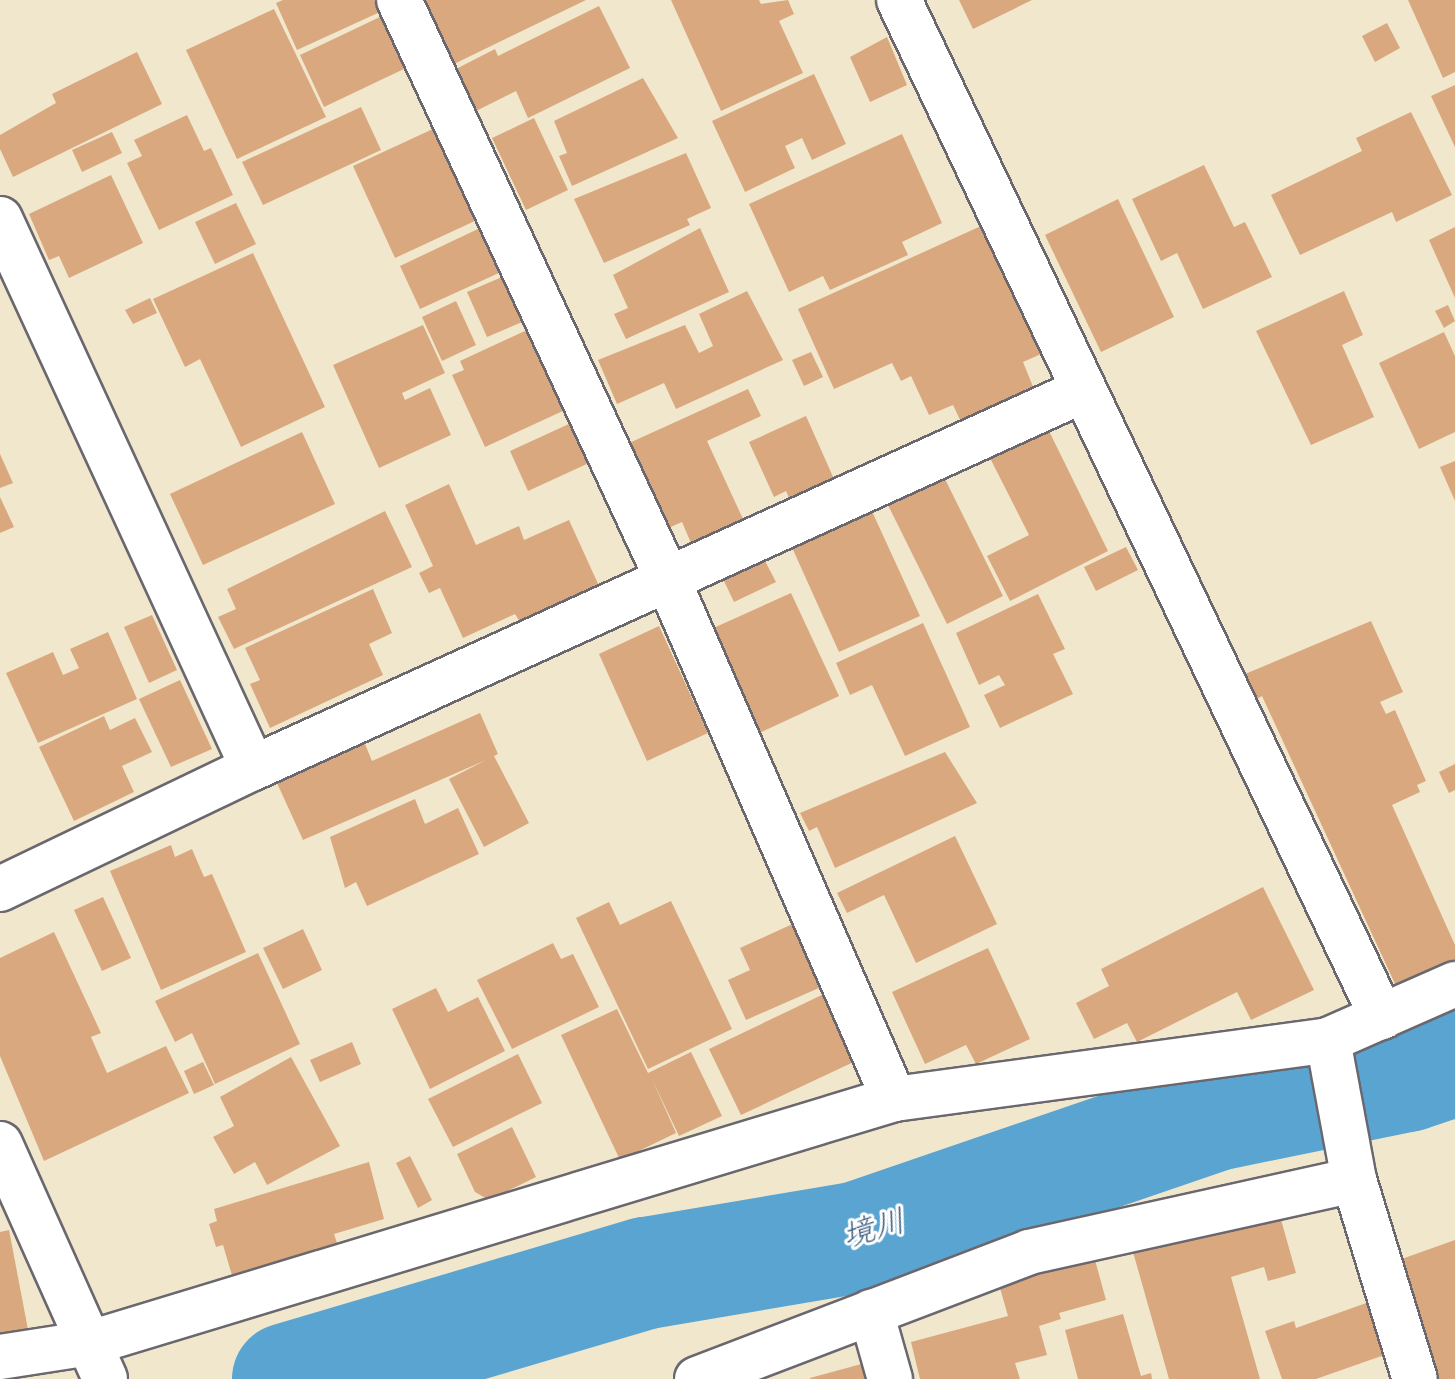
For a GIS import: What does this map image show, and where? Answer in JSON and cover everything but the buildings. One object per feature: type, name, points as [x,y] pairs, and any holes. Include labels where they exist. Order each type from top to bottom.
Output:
[{"type":"street","points":[[399,0],[668,580],[894,1099]]},
{"type":"street","points":[[899,0],[1382,1017]]},
{"type":"street","points":[[0,219],[253,768]]},
{"type":"street","points":[[0,889],[253,768],[1084,390]]},
{"type":"street","points":[[0,1357],[96,1356],[894,1099],[1328,1040],[1455,984]]},
{"type":"street","points":[[1328,1040],[1354,1180],[1415,1379]]},
{"type":"street","points":[[0,1144],[96,1356]]},
{"type":"street","points":[[697,1379],[1029,1252],[1354,1180]]},
{"type":"street","points":[[871,1312],[890,1379]]},
{"type":"waterway","name":"境川","points":[[288,1379],[647,1273],[859,1237],[1215,1115],[1407,1076],[1455,1060]]}]
